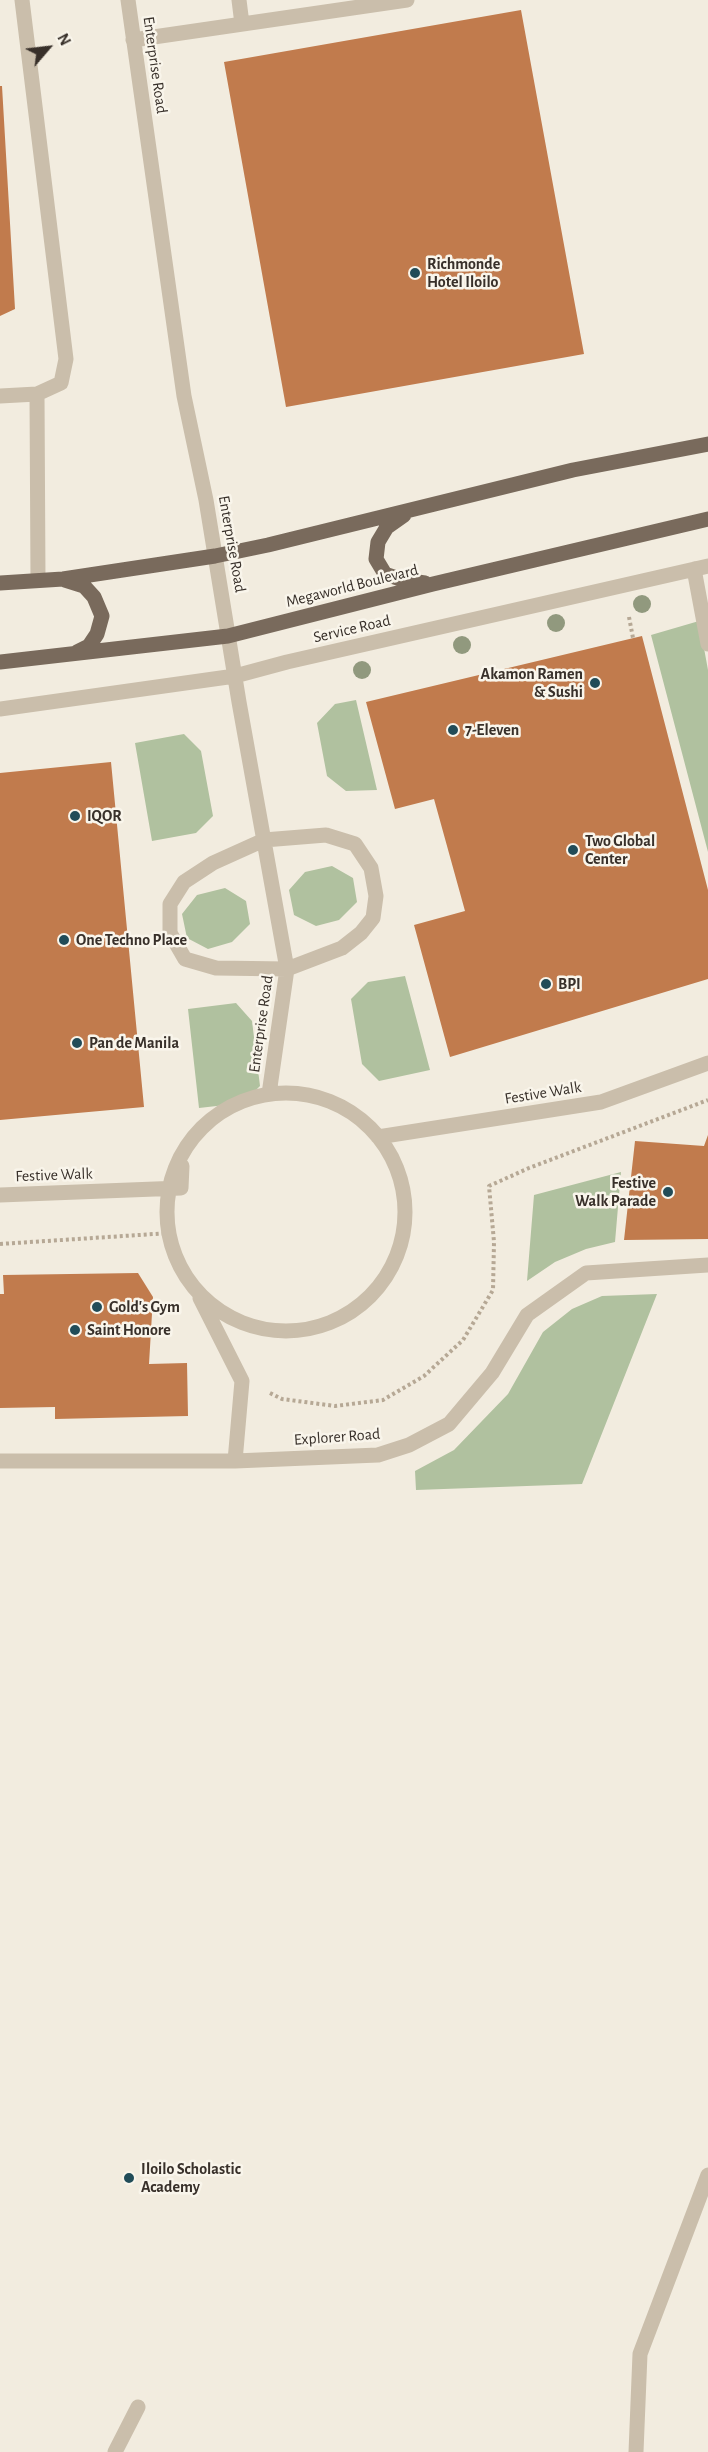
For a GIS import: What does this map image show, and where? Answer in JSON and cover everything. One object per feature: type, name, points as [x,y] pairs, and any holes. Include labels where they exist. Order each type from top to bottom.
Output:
[{"type":"main road","points":[[0,583],[63,579],[215,556],[573,470],[708,444]]},
{"type":"main road","points":[[411,509],[387,527],[378,542],[376,559],[385,573],[403,580],[433,584]]},
{"type":"main road","name":"Megaworld Boulevard","points":[[0,662],[228,636],[433,584],[708,519]]},
{"type":"main road","points":[[63,579],[84,586],[94,597],[102,616],[97,634],[89,646],[71,655]]},
{"type":"street","points":[[0,396],[37,394],[61,383],[66,359],[22,0]]},
{"type":"street","name":"Enterprise Road","points":[[128,0],[184,396],[194,437],[288,969],[269,1094]]},
{"type":"street","points":[[239,0],[242,24]]},
{"type":"street","points":[[133,40],[406,0]]},
{"type":"street","points":[[37,394],[38,580]]},
{"type":"street","points":[[701,567],[708,644]]},
{"type":"street","name":"Service Road","points":[[0,709],[235,676],[701,567]]},
{"type":"street","points":[[326,835],[355,844],[371,868],[376,896],[373,918],[361,933],[342,948],[288,969],[216,968],[185,959],[170,933],[170,904],[184,882],[213,863],[264,840],[326,835]]},
{"type":"street","name":"Festive Walk","points":[[378,1137],[601,1102],[708,1063]]},
{"type":"street","name":"Enterprise Road","points":[[269,1094],[310,1096],[352,1109],[378,1137],[394,1163],[404,1199],[403,1235],[392,1270],[369,1299],[339,1320],[304,1332],[266,1330],[230,1317],[198,1294],[178,1262],[167,1225],[169,1188],[183,1152],[207,1123],[238,1102],[269,1094]]},
{"type":"street","name":"Festive Walk","points":[[0,1195],[182,1188],[183,1152]]},
{"type":"street","name":"Explorer Road","points":[[0,1461],[235,1461],[378,1455],[409,1445],[449,1424],[492,1373],[527,1315],[586,1273],[708,1265]]},
{"type":"street","points":[[198,1294],[242,1381],[235,1461]]},
{"type":"street","points":[[636,2452],[640,2354],[708,2175]]},
{"type":"street","points":[[115,2452],[138,2407]]},
{"type":"path","points":[[629,617],[633,638]]},
{"type":"path","points":[[242,1381],[282,1398],[335,1406],[383,1400],[424,1376],[463,1340],[493,1290],[494,1242],[489,1186],[529,1168],[708,1100]]},
{"type":"path","points":[[0,1244],[170,1233],[176,1264],[183,1284]]},
{"type":"green space","points":[[699,621],[708,670],[708,852],[651,635]]},
{"type":"green space","points":[[356,700],[377,790],[346,791],[327,776],[317,723],[335,704]]},
{"type":"green space","points":[[184,734],[201,751],[213,816],[196,833],[152,841],[135,743]]},
{"type":"green space","points":[[332,866],[353,878],[357,902],[339,920],[316,926],[294,915],[289,890],[305,872]]},
{"type":"green space","points":[[225,888],[246,901],[250,924],[232,942],[208,949],[187,938],[182,914],[197,895]]},
{"type":"green space","points":[[405,976],[430,1070],[379,1081],[362,1064],[351,999],[368,982]]},
{"type":"green space","points":[[236,1003],[252,1021],[260,1086],[243,1103],[199,1108],[188,1009]]},
{"type":"green space","points":[[621,1172],[615,1242],[586,1249],[555,1262],[527,1281],[534,1195]]},
{"type":"green space","points":[[657,1294],[582,1484],[416,1490],[415,1471],[454,1450],[508,1394],[543,1332],[572,1309],[602,1296]]},
{"type":"building","name":"Richmonde Hotel Iloilo","points":[[521,10],[584,354],[286,407],[224,62]]},
{"type":"building","points":[[0,86],[2,86],[15,309],[0,316]]},
{"type":"building","name":"Two Global Center","points":[[642,636],[708,890],[708,979],[450,1057],[414,925],[465,911],[434,799],[395,809],[366,702]]},
{"type":"building","name":"One Techno Place","points":[[111,762],[144,1107],[0,1120],[0,773]]},
{"type":"building","name":"Festive Walk Parade","points":[[708,1135],[708,1239],[624,1240],[635,1141],[704,1146]]},
{"type":"building","name":"Saint Honore","points":[[138,1273],[153,1297],[149,1364],[187,1363],[188,1416],[55,1419],[55,1407],[0,1408],[0,1294],[4,1294],[3,1275]]},
{"type":"place","name":"Richmonde Hotel Iloilo","points":[[415,273]]},
{"type":"place","name":"Akamon Ramen & Sushi","points":[[595,683]]},
{"type":"place","name":"7-Eleven","points":[[453,730]]},
{"type":"place","name":"IQOR","points":[[75,816]]},
{"type":"place","name":"Two Global Center","points":[[573,850]]},
{"type":"place","name":"One Techno Place","points":[[64,940]]},
{"type":"place","name":"BPI","points":[[546,984]]},
{"type":"place","name":"Pan de Manila","points":[[77,1043]]},
{"type":"place","name":"Festive Walk Parade","points":[[668,1192]]},
{"type":"place","name":"Gold's Gym","points":[[97,1307]]},
{"type":"place","name":"Saint Honore","points":[[75,1330]]},
{"type":"place","name":"Iloilo Scholastic Academy","points":[[129,2178]]}]
